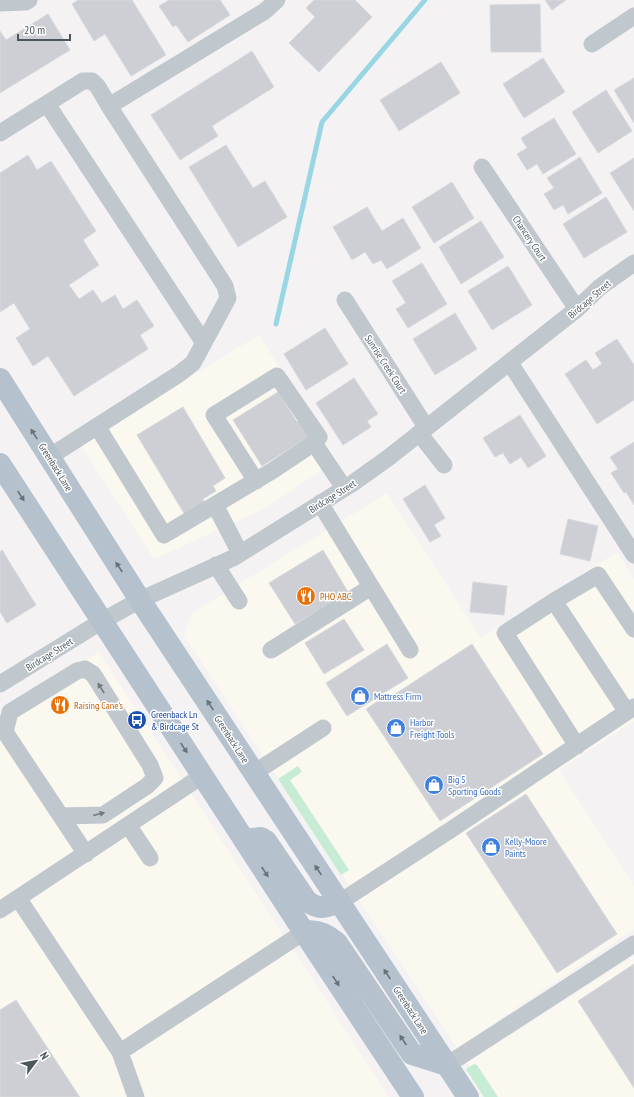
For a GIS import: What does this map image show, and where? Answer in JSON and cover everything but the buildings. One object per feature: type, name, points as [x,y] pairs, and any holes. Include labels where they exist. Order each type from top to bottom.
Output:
[{"type":"main road","name":"Greenback Lane","points":[[0,379],[140,600],[468,1097]]},
{"type":"main road","points":[[0,464],[202,776],[413,1097]]},
{"type":"main road","points":[[244,840],[261,838],[266,841],[306,900],[312,905],[319,908],[340,902]]},
{"type":"main road","points":[[304,932],[312,930],[320,932],[337,942],[412,1054],[447,1065]]},
{"type":"street","points":[[0,3],[26,2],[29,0]]},
{"type":"street","points":[[109,106],[261,6],[277,0]]},
{"type":"street","points":[[592,44],[634,16]]},
{"type":"street","points":[[0,133],[83,81],[92,81],[98,87],[225,286],[228,298],[193,363],[179,374],[49,457]]},
{"type":"street","points":[[47,104],[204,343]]},
{"type":"street","name":"Chancery Court","points":[[482,167],[577,310]]},
{"type":"street","name":"Birdcage Street","points":[[0,684],[102,621],[140,600],[240,553],[344,488],[388,458],[577,310],[600,287],[634,263]]},
{"type":"street","name":"Sunrise Creek Court","points":[[345,300],[444,465]]},
{"type":"street","points":[[510,363],[634,555]]},
{"type":"street","points":[[97,426],[164,534],[256,481],[314,443],[319,437],[277,376],[214,415],[256,481]]},
{"type":"street","points":[[314,443],[344,488]]},
{"type":"street","points":[[320,503],[410,650]]},
{"type":"street","points":[[215,505],[240,553]]},
{"type":"street","points":[[216,565],[239,601]]},
{"type":"street","points":[[577,746],[505,633],[554,601],[598,575],[634,629]]},
{"type":"street","points":[[271,650],[371,587]]},
{"type":"street","points":[[340,902],[447,833],[630,710],[554,601]]},
{"type":"street","points":[[61,816],[103,815],[147,786],[154,778],[150,765],[92,674],[85,669],[77,671],[10,712],[5,732],[86,854]]},
{"type":"street","points":[[254,773],[323,728]]},
{"type":"street","points":[[0,910],[202,776]]},
{"type":"street","points":[[128,825],[150,858]]},
{"type":"street","points":[[18,898],[120,1052],[136,1097]]},
{"type":"street","points":[[120,1052],[304,932]]},
{"type":"street","points":[[447,1065],[634,944]]},
{"type":"shaded area","points":[[259,335],[337,460],[264,509],[154,559],[80,444]]},
{"type":"shaded area","points":[[387,493],[481,638],[617,552],[634,579],[634,721],[559,770],[634,886],[634,929],[457,1048],[184,636],[192,613]]},
{"type":"shaded area","points":[[99,652],[389,1097],[0,1097],[0,713]]},
{"type":"shaded area","points":[[634,956],[634,1097],[490,1097],[467,1063]]},
{"type":"green space","points":[[298,766],[302,772],[290,780],[349,870],[341,875],[278,779]]},
{"type":"green space","points":[[474,1064],[477,1065],[498,1097],[484,1097],[466,1069]]},
{"type":"waterway","points":[[276,324],[322,122],[425,0]]},
{"type":"place","name":"PHO ABC","points":[[306,596]]},
{"type":"place","name":"Mattress Firm","points":[[360,696]]},
{"type":"place","name":"Raising Cane's","points":[[60,705]]},
{"type":"place","name":"Greenback Ln & Birdcage St","points":[[137,720]]},
{"type":"place","name":"Harbor Freight Tools","points":[[396,728]]},
{"type":"place","name":"Big 5 Sporting Goods","points":[[434,785]]},
{"type":"place","name":"Kelly-Moore Paints","points":[[491,847]]}]
